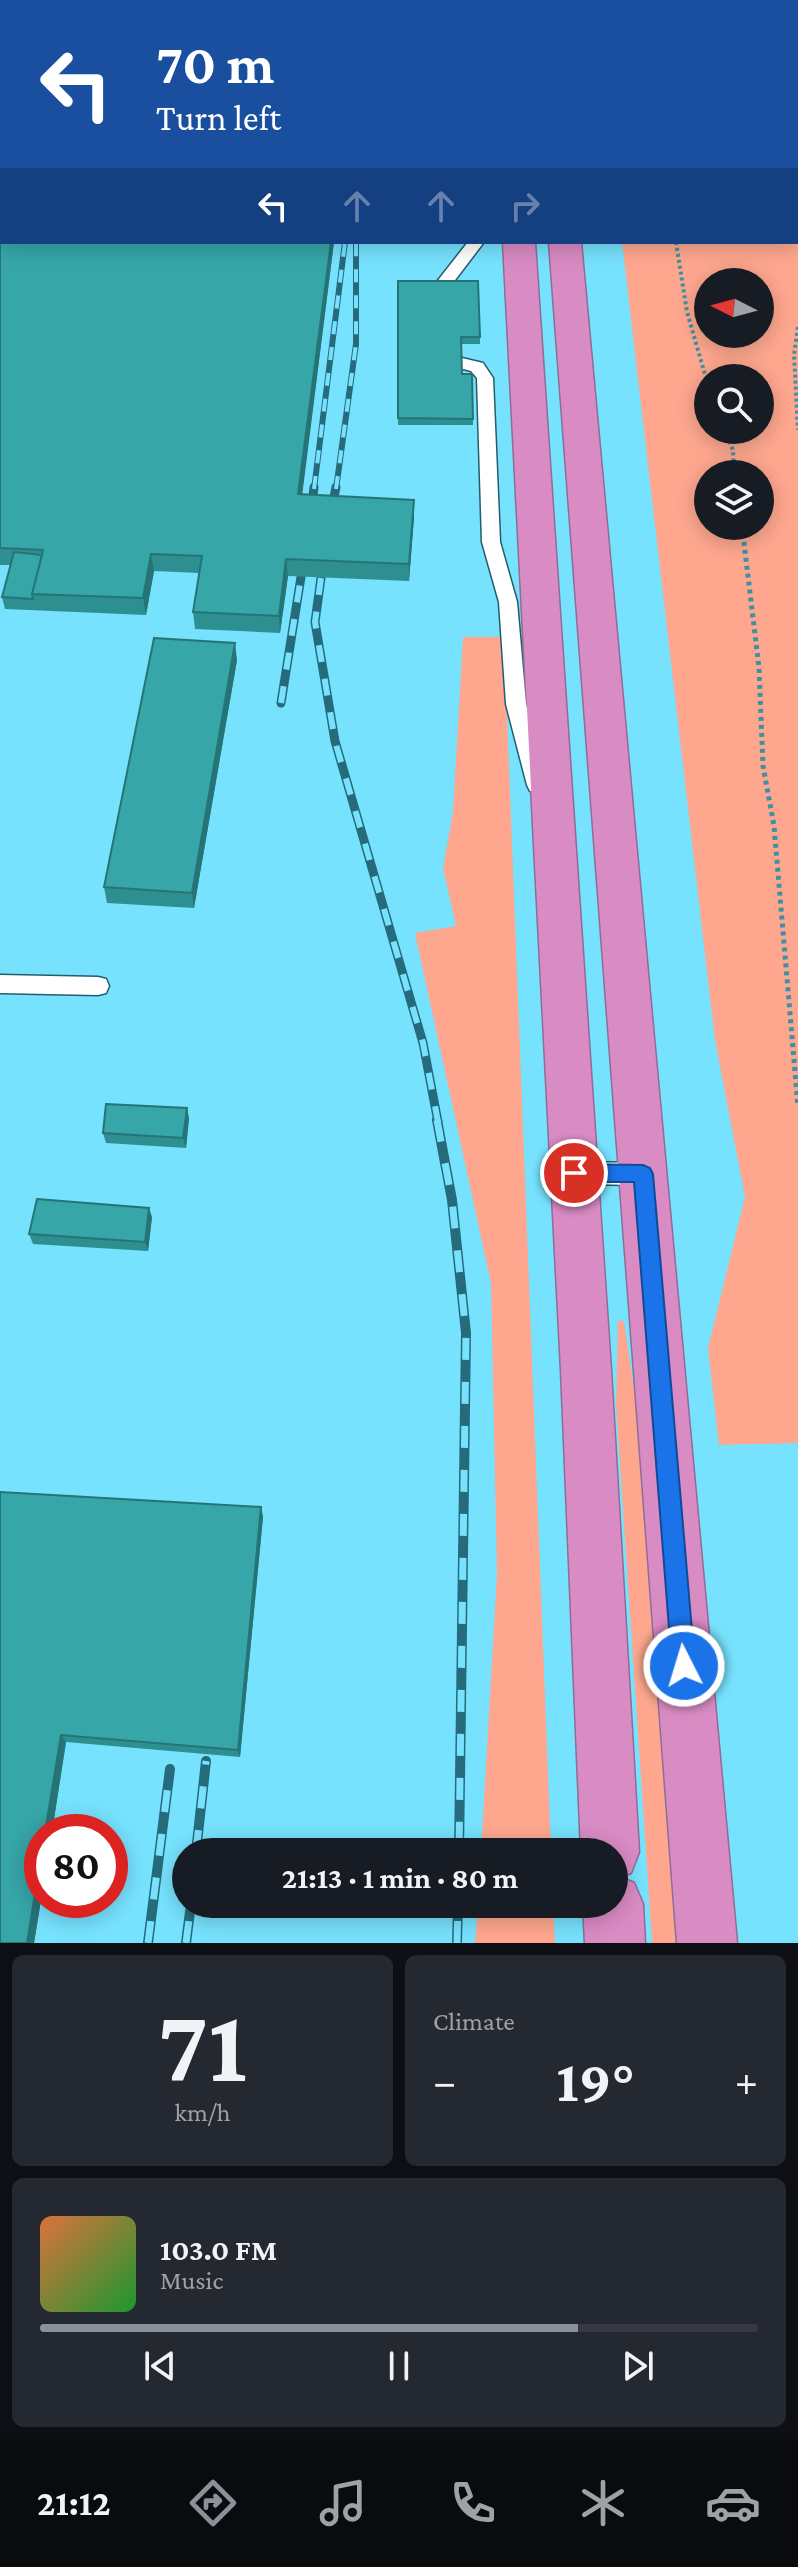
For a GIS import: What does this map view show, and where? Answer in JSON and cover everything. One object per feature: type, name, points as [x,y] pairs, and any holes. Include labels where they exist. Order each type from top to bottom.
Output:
[{"type":"highway","points":[[519,244],[609,1838]]},
{"type":"highway","points":[[565,244],[707,1943]]},
{"type":"highway","points":[[614,1918],[615,1943]]},
{"type":"lane","points":[[440,288],[475,244]]},
{"type":"lane","points":[[462,363],[477,367],[485,378],[491,542],[512,626],[516,704],[556,859]]},
{"type":"lane","points":[[0,984],[98,986]]},
{"type":"lane","points":[[574,1173],[643,1174]]},
{"type":"path","points":[[676,244],[687,312],[702,364]]},
{"type":"path","points":[[798,327],[794,355],[798,430]]},
{"type":"path","points":[[744,540],[759,668],[763,766],[774,826],[798,1107]]},
{"type":"shaded area","points":[[622,244],[798,244],[798,1443],[719,1445],[708,1348],[745,1197],[715,1040]]},
{"type":"shaded area","points":[[463,637],[504,637],[550,1838],[482,1838],[497,1574],[491,1283],[415,933],[456,926],[443,868],[453,812]]},
{"type":"shaded area","points":[[618,1320],[624,1322],[636,1403],[677,1943],[652,1943],[616,1405]]},
{"type":"shaded area","points":[[477,1918],[554,1918],[555,1943],[475,1943]]},
{"type":"building","points":[[0,244],[331,244],[298,494],[414,500],[409,564],[286,559],[279,616],[193,612],[202,556],[151,554],[143,598],[32,594],[43,550],[0,548]]},
{"type":"building","points":[[398,281],[478,281],[480,337],[461,337],[462,374],[472,374],[473,419],[398,418]]},
{"type":"building","points":[[14,552],[42,555],[33,599],[2,597]]},
{"type":"building","points":[[154,638],[235,643],[192,893],[104,887]]},
{"type":"building","points":[[106,1104],[187,1108],[183,1138],[103,1133]]},
{"type":"building","points":[[37,1199],[149,1208],[145,1242],[29,1234]]},
{"type":"building","points":[[0,1492],[261,1507],[238,1750],[61,1735],[48,1814],[24,1814],[24,1918],[31,1918],[27,1943],[0,1943]]},
{"type":"railway","points":[[314,489],[345,244]]},
{"type":"railway","points":[[336,489],[356,344],[356,244]]},
{"type":"railway","points":[[311,512],[314,487]]},
{"type":"railway","points":[[331,513],[336,487]]},
{"type":"railway","points":[[281,703],[301,577]]},
{"type":"railway","points":[[321,578],[315,622],[335,741],[423,1043],[438,1122]]},
{"type":"railway","points":[[437,1120],[452,1200],[466,1333],[459,1838]]},
{"type":"railway","points":[[198,1838],[206,1761]]},
{"type":"railway","points":[[148,1943],[170,1769]]},
{"type":"railway","points":[[186,1943],[189,1918]]},
{"type":"railway","points":[[457,1943],[458,1918]]},
{"type":"route","points":[[574,1173],[643,1174],[684,1666]]}]
